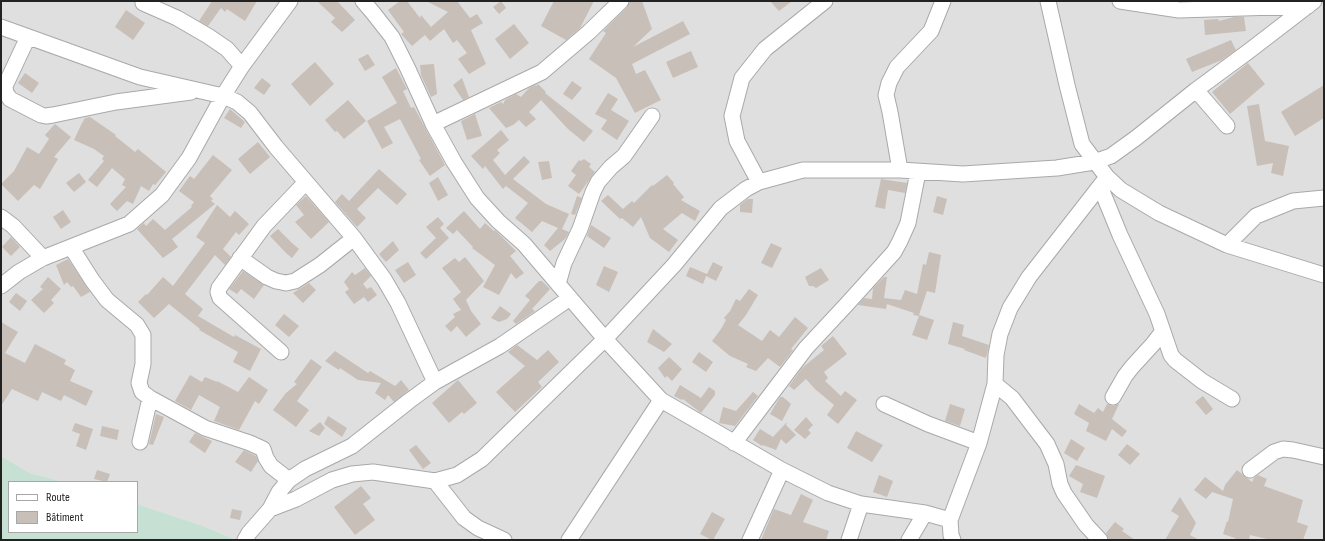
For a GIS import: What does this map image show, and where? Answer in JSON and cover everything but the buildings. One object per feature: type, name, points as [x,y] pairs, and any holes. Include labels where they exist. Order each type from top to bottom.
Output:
[{"type":"street","points":[[1,286],[19,272],[43,258],[129,224],[162,195],[189,158],[223,96],[242,66],[290,1]]},
{"type":"street","points":[[363,1],[392,37],[433,124],[454,162],[477,198],[498,221],[524,244],[605,339],[661,400],[782,470],[828,493],[861,504],[925,512],[950,520]]},
{"type":"street","points":[[433,124],[542,72],[589,32],[621,1]]},
{"type":"street","points":[[759,182],[737,141],[732,116],[742,78],[765,49],[825,1]]},
{"type":"street","points":[[900,170],[886,95],[896,67],[931,30],[943,1]]},
{"type":"street","points":[[1048,1],[1082,144],[1094,162],[1103,182],[1164,331],[1169,349],[1175,360],[1202,381],[1232,399]]},
{"type":"street","points":[[1120,1],[1179,10],[1311,3]]},
{"type":"street","points":[[144,3],[177,18],[208,36],[227,49],[242,66]]},
{"type":"street","points":[[270,509],[296,499],[332,480],[352,474],[373,472],[435,481],[457,475],[482,459],[605,339],[674,265],[721,208],[746,189],[759,182],[803,170],[900,170],[963,174],[1057,168],[1094,162],[1111,156],[1136,138],[1196,90],[1249,52],[1311,3]]},
{"type":"street","points":[[1,27],[140,77],[223,96],[237,102],[250,112],[276,147],[354,238],[384,279],[398,303],[435,382]]},
{"type":"street","points":[[28,37],[5,86],[6,93],[10,99],[40,115],[53,115],[116,102],[198,91]]},
{"type":"street","points":[[1196,90],[1227,126]]},
{"type":"street","points":[[558,284],[564,264],[580,228],[592,192],[598,182],[611,167],[624,156],[652,116]]},
{"type":"street","points":[[734,443],[806,348],[894,252],[908,223],[918,172]]},
{"type":"street","points":[[281,352],[220,298],[219,288],[264,226],[306,182]]},
{"type":"street","points":[[1103,182],[1121,190],[1159,213],[1227,245],[1324,275]]},
{"type":"street","points":[[953,540],[951,535],[950,520],[979,443],[995,384],[996,355],[1000,334],[1010,308],[1029,278],[1103,182]]},
{"type":"street","points":[[1227,245],[1256,216],[1293,201],[1324,198]]},
{"type":"street","points":[[1,217],[13,226],[43,258]]},
{"type":"street","points":[[240,258],[266,277],[286,283],[295,281],[320,265],[354,238]]},
{"type":"street","points":[[71,247],[107,300],[137,325],[143,335],[143,364],[140,386],[142,392],[150,398],[205,428],[250,443],[263,449],[271,466],[289,480]]},
{"type":"street","points":[[245,540],[249,533],[270,509],[279,492],[289,480],[306,469],[352,446],[435,382],[500,346],[570,298]]},
{"type":"street","points":[[1113,397],[1125,376],[1164,331]]},
{"type":"street","points":[[995,384],[1012,398],[1047,444],[1056,464],[1060,484],[1064,493],[1086,525],[1100,540]]},
{"type":"street","points":[[140,442],[150,398]]},
{"type":"street","points":[[569,540],[661,400]]},
{"type":"street","points":[[884,404],[928,424],[979,443]]},
{"type":"street","points":[[1250,470],[1274,452],[1283,450],[1293,450],[1324,457]]},
{"type":"street","points":[[750,540],[782,470]]},
{"type":"street","points":[[435,481],[464,518],[478,528],[504,540]]},
{"type":"street","points":[[849,540],[861,504]]},
{"type":"street","points":[[909,540],[925,512]]},
{"type":"shaded area","points":[[1,1],[1324,1],[1324,540],[236,540],[203,526],[138,504],[138,481],[60,481],[30,473],[1,456]]},
{"type":"green space","points":[[1,456],[30,473],[60,481],[8,481],[8,533],[138,533],[138,504],[203,526],[236,540],[1,540]]}]
